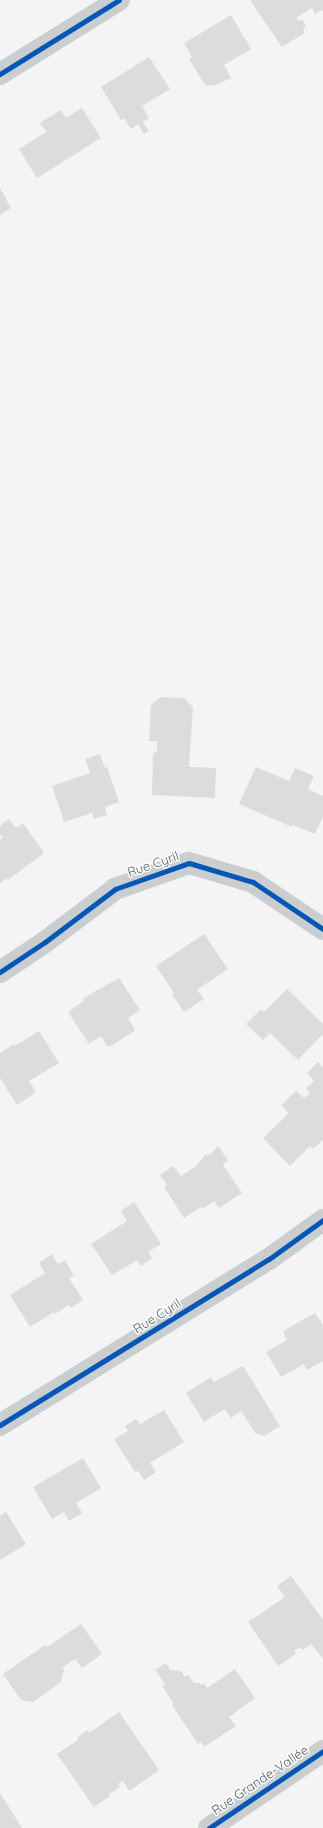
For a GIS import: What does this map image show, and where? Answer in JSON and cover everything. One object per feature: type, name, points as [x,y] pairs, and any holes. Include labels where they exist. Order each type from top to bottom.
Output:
[{"type":"street","points":[[0,74],[119,0]]},
{"type":"street","name":"Rue Cyril","points":[[0,972],[45,942],[115,888],[189,863],[253,882],[323,929]]},
{"type":"street","name":"Rue Cyril","points":[[0,1425],[269,1259],[323,1220]]},
{"type":"street","name":"Rue Grande-Vallée","points":[[209,1828],[323,1751]]},
{"type":"building","points":[[250,0],[323,0],[323,10],[315,14],[312,8],[296,18],[299,21],[302,19],[306,26],[303,29],[305,33],[282,47]]},
{"type":"building","points":[[231,15],[251,49],[224,65],[231,78],[213,86],[205,85],[189,59],[192,57],[184,43]]},
{"type":"building","points":[[149,57],[170,89],[142,106],[149,118],[143,122],[149,131],[144,134],[138,124],[131,129],[124,118],[121,120],[101,87]]},
{"type":"building","points":[[82,108],[101,138],[37,178],[19,149],[46,132],[40,123],[61,110],[66,118]]},
{"type":"building","points":[[0,188],[11,208],[0,215]]},
{"type":"building","points":[[161,697],[184,698],[193,707],[189,767],[216,768],[215,798],[152,795],[153,753],[157,752],[157,741],[149,741],[151,705]]},
{"type":"building","points":[[100,754],[105,768],[107,767],[119,802],[105,807],[107,815],[94,819],[92,813],[64,822],[52,786],[90,773],[85,759]]},
{"type":"building","points":[[256,767],[289,781],[295,768],[314,776],[308,789],[323,796],[323,817],[315,834],[293,825],[292,827],[239,804]]},
{"type":"building","points":[[9,819],[16,828],[23,823],[44,853],[8,880],[7,878],[0,883],[0,840],[3,838],[0,834],[0,826]]},
{"type":"building","points":[[204,934],[228,969],[197,990],[204,999],[184,1012],[172,994],[174,993],[156,966]]},
{"type":"building","points":[[119,978],[140,1010],[128,1018],[134,1028],[134,1031],[111,1046],[107,1046],[101,1036],[89,1044],[68,1012],[84,1001],[83,999]]},
{"type":"building","points":[[287,989],[323,1024],[323,1034],[298,1060],[270,1033],[263,1040],[246,1024],[261,1009],[264,1012]]},
{"type":"building","points":[[39,1031],[59,1063],[29,1081],[36,1092],[17,1105],[0,1078],[0,1053],[14,1044],[15,1046]]},
{"type":"building","points":[[318,1062],[323,1068],[323,1140],[313,1149],[310,1146],[290,1166],[263,1138],[289,1113],[281,1105],[296,1091],[304,1098],[310,1093],[306,1088],[314,1081],[307,1073]]},
{"type":"building","points":[[218,1146],[228,1160],[223,1165],[242,1193],[219,1208],[214,1201],[184,1218],[164,1187],[167,1185],[160,1175],[173,1166],[181,1176],[196,1166],[205,1155],[211,1154]]},
{"type":"building","points":[[134,1202],[161,1244],[148,1252],[152,1258],[141,1266],[137,1260],[112,1275],[91,1244],[127,1221],[121,1211]]},
{"type":"building","points":[[52,1254],[58,1264],[65,1260],[74,1276],[69,1278],[83,1300],[71,1308],[69,1305],[55,1314],[54,1312],[30,1327],[10,1295],[45,1273],[39,1263]]},
{"type":"building","points":[[315,1313],[323,1325],[323,1361],[307,1370],[304,1364],[281,1377],[266,1352],[287,1340],[283,1331]]},
{"type":"building","points":[[243,1366],[280,1426],[264,1436],[256,1434],[241,1411],[231,1418],[225,1409],[204,1422],[186,1393],[211,1377],[214,1382]]},
{"type":"building","points":[[164,1410],[184,1442],[150,1463],[156,1472],[144,1480],[138,1471],[135,1472],[114,1439],[128,1431],[125,1426],[136,1419],[140,1424]]},
{"type":"building","points":[[83,1458],[101,1488],[76,1503],[82,1513],[69,1521],[64,1512],[52,1519],[33,1487]]},
{"type":"building","points":[[6,1512],[26,1544],[0,1560],[0,1516]]},
{"type":"building","points":[[291,1576],[323,1620],[323,1659],[311,1644],[302,1650],[300,1647],[294,1651],[296,1654],[278,1666],[248,1622],[285,1597],[277,1586]]},
{"type":"building","points":[[81,1624],[102,1654],[82,1668],[75,1659],[62,1668],[64,1670],[61,1682],[33,1702],[21,1700],[3,1674],[45,1645],[47,1647]]},
{"type":"building","points":[[166,1663],[170,1670],[181,1671],[185,1677],[188,1675],[194,1683],[199,1683],[201,1685],[204,1683],[207,1688],[235,1669],[255,1698],[229,1717],[236,1726],[204,1747],[201,1742],[198,1744],[172,1705],[174,1704],[162,1686],[165,1684],[155,1670]]},
{"type":"building","points":[[119,1712],[159,1770],[129,1791],[123,1781],[118,1784],[120,1787],[109,1794],[110,1796],[94,1807],[57,1754],[78,1740],[78,1737],[88,1730],[89,1733]]},
{"type":"building","points":[[0,1793],[22,1828],[0,1828]]},
{"type":"cycle path","points":[[0,74],[119,0]]},
{"type":"cycle path","points":[[0,972],[45,942],[115,889],[189,863],[253,882],[323,929]]},
{"type":"cycle path","points":[[0,1425],[269,1259],[323,1220]]},
{"type":"cycle path","points":[[209,1828],[323,1751]]}]
